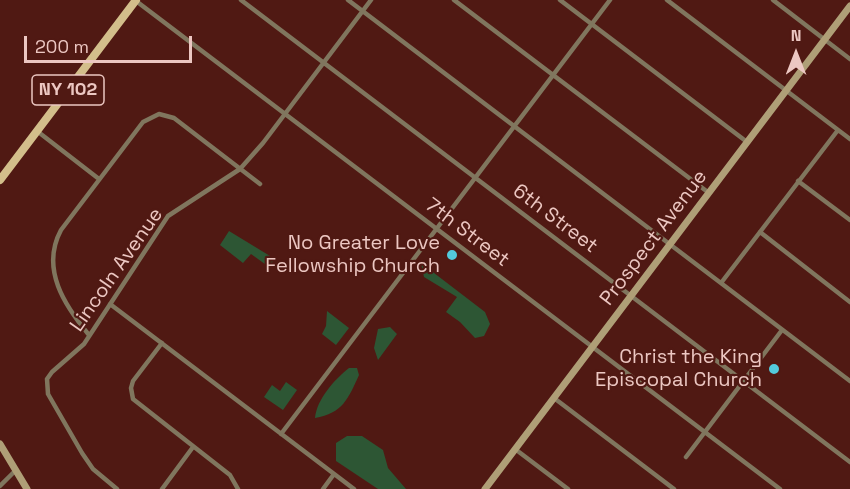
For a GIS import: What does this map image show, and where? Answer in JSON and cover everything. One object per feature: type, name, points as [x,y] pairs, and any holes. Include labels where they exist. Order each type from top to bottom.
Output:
[{"type":"main road","name":"NY 102","points":[[0,180],[136,0]]},
{"type":"street","name":"7th Street","points":[[136,0],[780,489]]},
{"type":"street","name":"6th Street","points":[[241,0],[850,462]]},
{"type":"street","points":[[348,0],[850,381]]},
{"type":"street","name":"Lincoln Avenue","points":[[117,489],[93,469],[82,453],[46,387],[52,372],[73,355],[89,335],[168,216],[240,169],[285,114],[371,0]]},
{"type":"street","points":[[454,0],[709,193]]},
{"type":"street","points":[[560,0],[747,142]]},
{"type":"street","points":[[281,434],[610,0]]},
{"type":"street","points":[[667,0],[850,139]]},
{"type":"street","points":[[773,0],[850,58]]},
{"type":"street","name":"Prospect Avenue","points":[[485,489],[850,6]]},
{"type":"street","points":[[89,335],[58,289],[53,260],[61,230],[149,117],[159,114],[174,118],[260,184]]},
{"type":"street","points":[[721,283],[837,130]]},
{"type":"street","points":[[37,132],[99,179]]},
{"type":"street","points":[[798,181],[850,220]]},
{"type":"street","points":[[760,232],[850,302]]},
{"type":"street","points":[[110,304],[354,489]]},
{"type":"street","points":[[686,457],[782,330]]},
{"type":"street","points":[[162,343],[133,381],[131,396],[138,406],[230,475],[238,489]]},
{"type":"street","points":[[554,398],[674,489]]},
{"type":"street","points":[[0,444],[27,489]]},
{"type":"street","points":[[162,489],[193,447]]},
{"type":"street","points":[[515,449],[568,489]]},
{"type":"street","points":[[0,486],[15,470]]},
{"type":"street","points":[[323,489],[334,474]]},
{"type":"green space","points":[[229,231],[275,259],[269,267],[251,254],[243,263],[220,245]]},
{"type":"green space","points":[[421,263],[485,312],[490,324],[484,336],[475,338],[460,322],[446,312],[457,297],[424,277]]},
{"type":"green space","points":[[327,311],[349,328],[336,345],[322,334],[326,326]]},
{"type":"green space","points":[[390,327],[397,334],[378,360],[374,348],[378,329]]},
{"type":"green space","points":[[349,368],[357,368],[359,375],[348,398],[332,413],[315,418],[319,404],[327,390]]},
{"type":"green space","points":[[286,382],[297,390],[283,410],[264,397],[272,385],[280,391]]},
{"type":"green space","points":[[347,436],[362,436],[383,450],[388,468],[406,489],[378,489],[336,461],[336,443]]},
{"type":"place","name":"No Greater Love Fellowship Church","points":[[452,255]]},
{"type":"place","name":"Christ the King Episcopal Church","points":[[774,369]]}]
